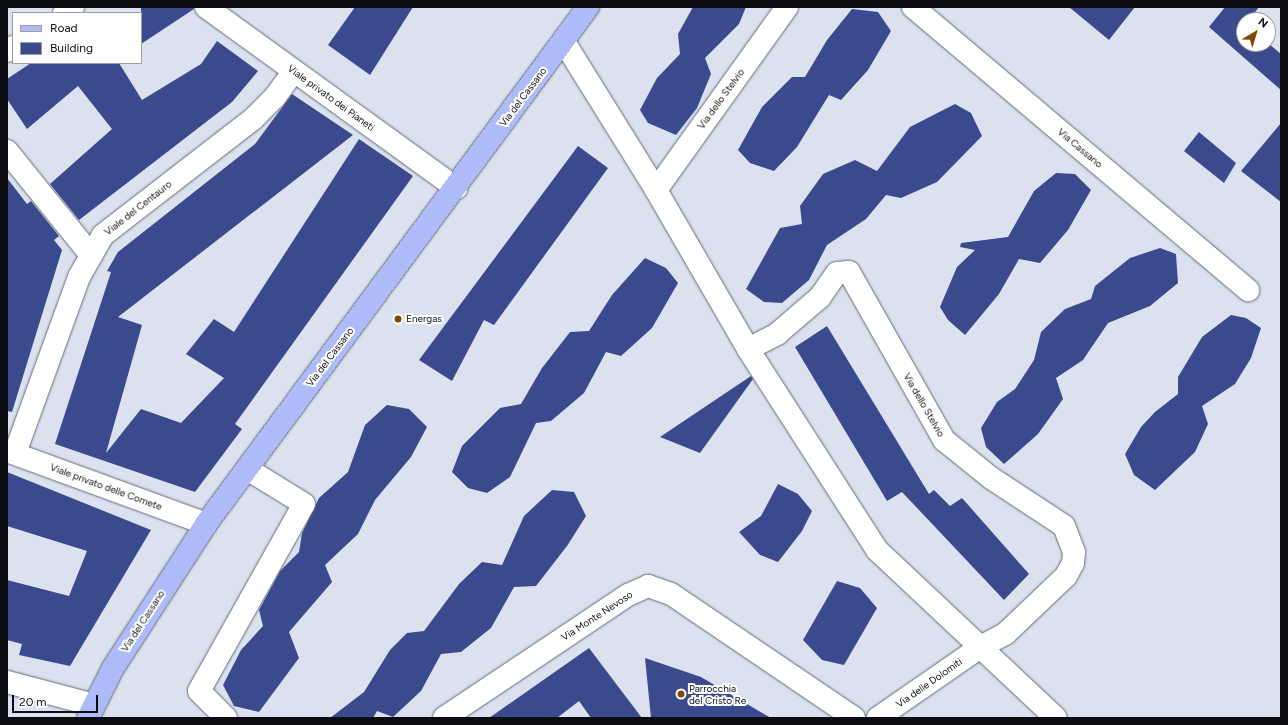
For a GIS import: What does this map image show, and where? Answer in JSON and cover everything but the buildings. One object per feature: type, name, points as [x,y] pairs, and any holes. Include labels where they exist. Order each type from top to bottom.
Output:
[{"type":"main road","name":"Via del Cassano","points":[[91,711],[113,668],[206,524],[564,42],[588,7]]},
{"type":"street","name":"Viale privato dei Pianeti","points":[[206,7],[456,188]]},
{"type":"street","name":"Via dello Stelvio","points":[[656,190],[787,7]]},
{"type":"street","name":"Via Cassano","points":[[913,7],[1248,290]]},
{"type":"street","points":[[564,42],[656,190],[748,349],[877,550],[979,648],[1056,718]]},
{"type":"street","name":"Viale del Centauro","points":[[11,452],[79,277],[90,254],[103,235],[253,119],[275,97],[294,71]]},
{"type":"street","points":[[7,151],[90,254]]},
{"type":"street","name":"Via dello Stelvio","points":[[748,349],[777,334],[820,296],[837,274],[849,272],[944,440],[991,478],[1064,526],[1074,552],[1073,563],[1066,576],[1005,634],[979,648]]},
{"type":"street","name":"Viale privato delle Comete","points":[[11,452],[206,524]]},
{"type":"street","points":[[226,718],[199,691],[304,504],[247,469]]},
{"type":"street","name":"Via Monte Nevoso","points":[[444,718],[628,595],[648,586],[672,594],[854,718]]},
{"type":"street","name":"Via delle Dolomiti","points":[[878,718],[979,648]]},
{"type":"street","points":[[7,682],[91,711]]},
{"type":"place","name":"Energas","points":[[398,319]]},
{"type":"place","name":"Parrocchia del Cristo Re","points":[[681,694]]}]
